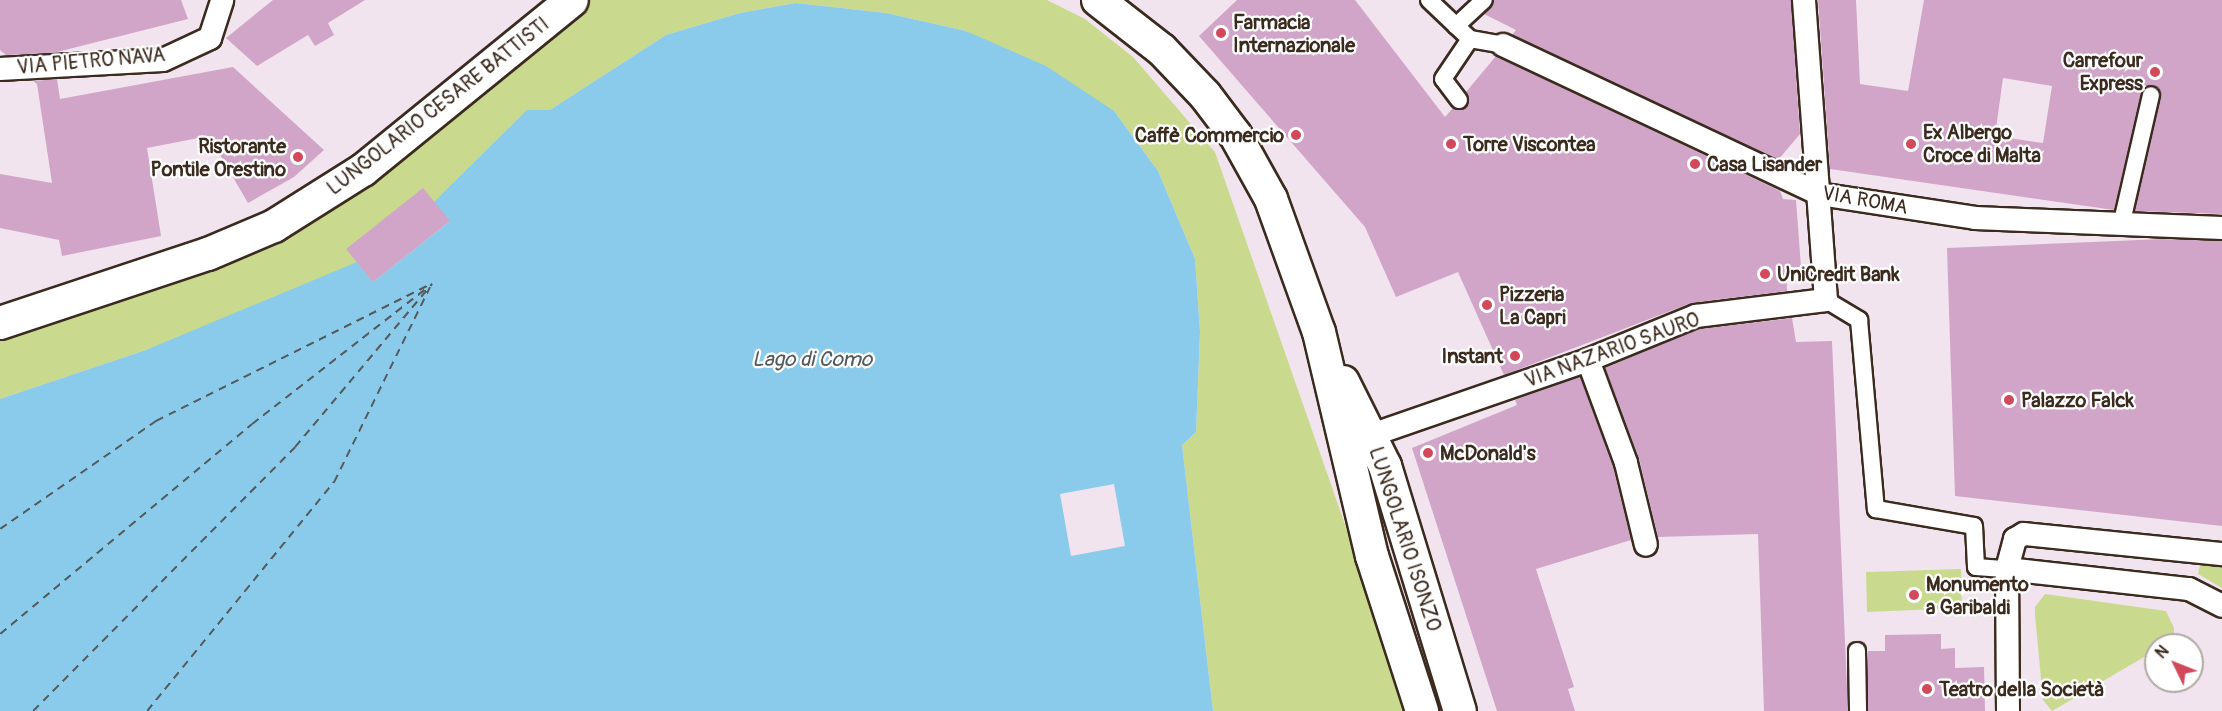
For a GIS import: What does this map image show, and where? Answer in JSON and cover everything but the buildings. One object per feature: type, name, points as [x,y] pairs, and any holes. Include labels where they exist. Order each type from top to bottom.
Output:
[{"type":"main road","name":"LUNGOLARIO CESARE BATTISTI","points":[[0,323],[208,254],[274,226],[363,170],[572,0]]},
{"type":"main road","name":"LUNGOLARIO ISONZO","points":[[1098,0],[1170,57],[1236,136],[1280,218],[1358,440],[1372,556],[1422,711]]},
{"type":"main road","name":"LUNGOLARIO ISONZO","points":[[1358,440],[1384,466],[1460,711]]},
{"type":"street","name":"VIA PIETRO NAVA","points":[[0,69],[163,60],[210,38],[222,0]]},
{"type":"street","points":[[1429,0],[1470,39],[1503,45]]},
{"type":"street","points":[[1456,26],[1484,0]]},
{"type":"street","points":[[1804,0],[1826,300],[1860,320],[1876,509],[1974,526],[1976,567],[2189,589],[2222,606]]},
{"type":"street","points":[[1459,100],[1443,79],[1470,39]]},
{"type":"street","name":"VIA ROMA","points":[[1503,45],[1819,194],[1975,218],[2121,226],[2222,228]]},
{"type":"street","points":[[2121,226],[2151,95]]},
{"type":"street","name":"VIA NAZARIO SAURO","points":[[1358,440],[1588,360],[1696,316],[1826,300]]},
{"type":"street","points":[[1588,360],[1626,463],[1646,544]]},
{"type":"street","points":[[2008,711],[2007,569],[2010,549],[2024,534],[2222,554]]},
{"type":"street","points":[[1857,651],[1858,711]]},
{"type":"green space","points":[[589,0],[1047,0],[1085,19],[1133,57],[1215,152],[1410,711],[1213,711],[1182,445],[1196,432],[1200,332],[1195,259],[1158,171],[1114,111],[966,31],[886,13],[796,3],[740,13],[666,35],[550,110],[450,221],[373,282],[146,350],[0,399],[0,336],[327,208]]},
{"type":"green space","points":[[2200,565],[2222,566],[2222,588],[2198,574]]},
{"type":"green space","points":[[1961,569],[1962,608],[1867,612],[1866,572]]},
{"type":"green space","points":[[2045,594],[2166,611],[2174,633],[2144,633],[2144,657],[2052,711],[2043,700],[2035,607]]},
{"type":"water","name":"Lago di Como","points":[[796,3],[886,13],[966,31],[1046,66],[1114,111],[1158,171],[1195,259],[1200,332],[1196,432],[1182,445],[1213,711],[0,711],[0,399],[146,350],[357,262],[373,282],[449,222],[434,202],[527,110],[550,110],[666,35],[740,13]]},
{"type":"pier","points":[[1114,484],[1125,546],[1071,556],[1060,494]]},
{"type":"ferry route","points":[[0,529],[156,421],[431,284]]},
{"type":"ferry route","points":[[33,711],[295,447],[432,284]]},
{"type":"ferry route","points":[[0,634],[252,424],[429,286]]},
{"type":"ferry route","points":[[147,711],[334,482],[430,287]]},
{"type":"place","name":"Farmacia Internazionale","points":[[1221,33]]},
{"type":"place","name":"Carrefour Express","points":[[2155,72]]},
{"type":"place","name":"Caffè Commercio","points":[[1296,135]]},
{"type":"place","name":"Torre Viscontea","points":[[1451,144]]},
{"type":"place","name":"Ex Albergo Croce di Malta","points":[[1911,144]]},
{"type":"place","name":"Ristorante Pontile Orestino","points":[[298,157]]},
{"type":"place","name":"Casa Lisander","points":[[1695,164]]},
{"type":"place","name":"UniCredit Bank","points":[[1765,274]]},
{"type":"place","name":"Pizzeria La Capri","points":[[1487,305]]},
{"type":"place","name":"Instant","points":[[1515,356]]},
{"type":"place","name":"Palazzo Falck","points":[[2009,400]]},
{"type":"place","name":"McDonald's","points":[[1428,453]]},
{"type":"place","name":"Monumento a Garibaldi","points":[[1914,595]]},
{"type":"place","name":"Teatro della Società","points":[[1927,689]]}]
